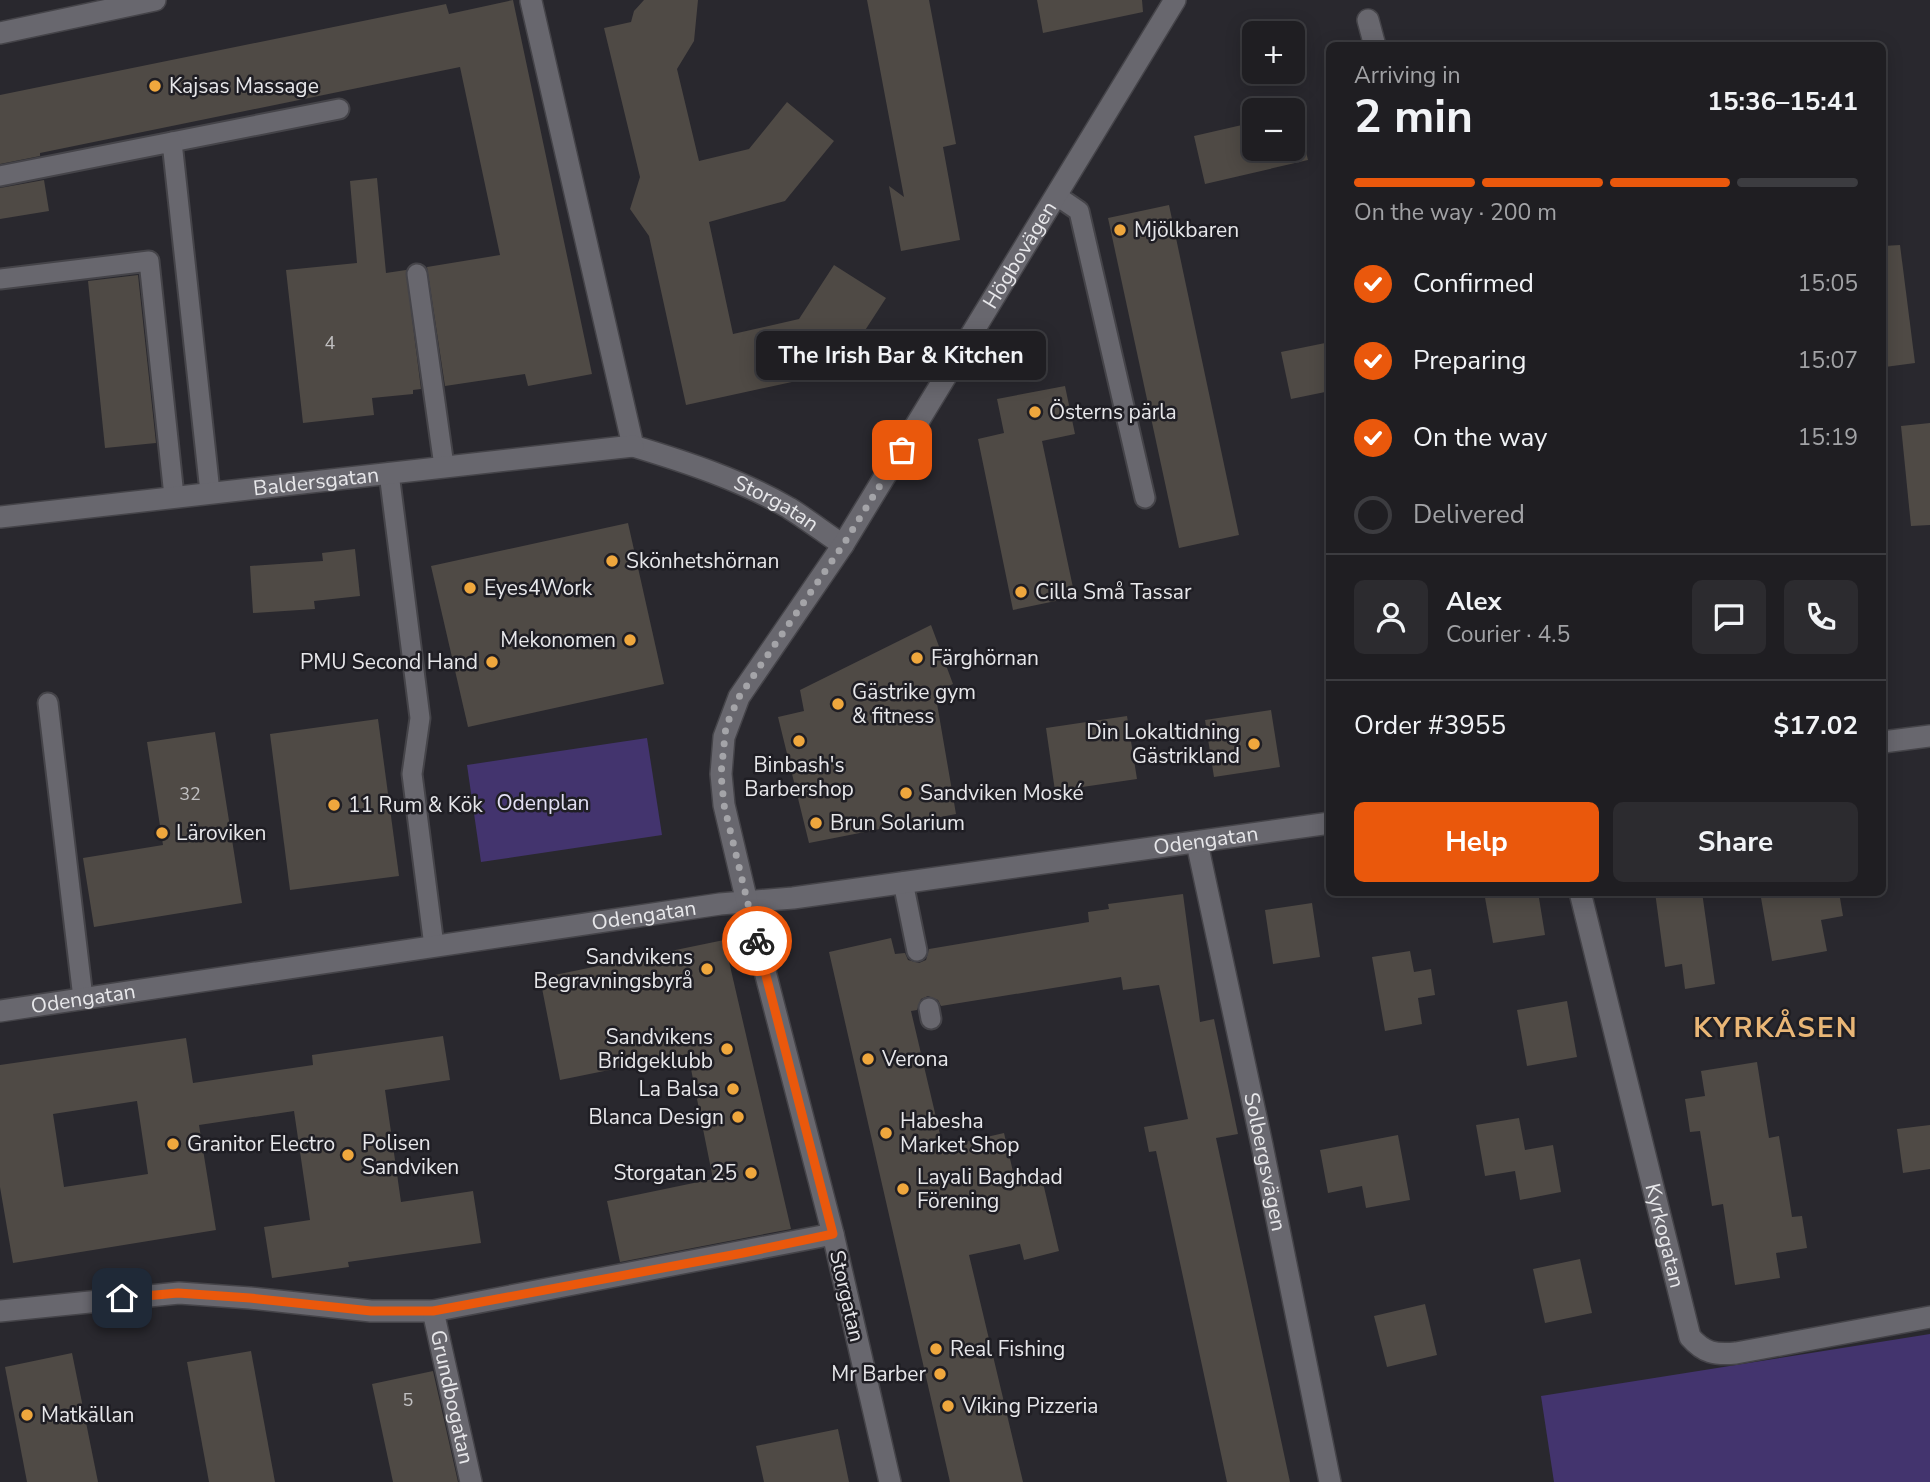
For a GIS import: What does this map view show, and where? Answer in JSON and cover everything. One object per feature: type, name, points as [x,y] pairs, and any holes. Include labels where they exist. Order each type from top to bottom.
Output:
[{"type":"street","points":[[0,33],[155,0]]},
{"type":"street","name":"Högbovägen","points":[[843,545],[1175,0]]},
{"type":"street","points":[[531,1],[633,446]]},
{"type":"street","points":[[1368,19],[1374,42]]},
{"type":"street","name":"Baldersgatan","points":[[0,517],[633,446]]},
{"type":"street","name":"Storgatan","points":[[633,446],[744,485],[788,508],[843,545],[746,686],[726,726],[721,774],[724,805],[747,902],[833,1234],[890,1482]]},
{"type":"street","points":[[1886,742],[1930,736]]},
{"type":"street","name":"Odengatan","points":[[0,1011],[434,946],[1326,824]]},
{"type":"street","name":"Solbergsvägen","points":[[1197,843],[1262,1144],[1330,1482]]},
{"type":"street","name":"Kyrkogatan","points":[[1581,896],[1690,1337],[1700,1348],[1715,1354],[1736,1353],[1930,1317]]},
{"type":"street","points":[[0,1311],[178,1293],[371,1311],[433,1311],[833,1234]]},
{"type":"street","name":"Grundbogatan","points":[[433,1311],[471,1482]]},
{"type":"lane","points":[[0,176],[339,109]]},
{"type":"lane","points":[[172,142],[210,492]]},
{"type":"lane","points":[[1056,197],[1079,211],[1145,498]]},
{"type":"lane","points":[[0,279],[149,261],[174,496]]},
{"type":"lane","points":[[417,274],[444,466]]},
{"type":"lane","points":[[389,472],[419,718],[412,774],[434,946]]},
{"type":"lane","points":[[48,703],[82,998]]},
{"type":"lane","points":[[903,883],[917,951]]},
{"type":"green space","name":"Odenplan","points":[[647,738],[662,835],[481,862],[467,765]]},
{"type":"green space","points":[[1930,1334],[1930,1482],[1554,1482],[1541,1396]]},
{"type":"building","points":[[513,0],[592,374],[528,386],[525,374],[445,386],[427,267],[500,255],[460,67],[40,153],[40,156],[0,164],[0,95],[446,4],[449,14]]},
{"type":"building","points":[[644,0],[698,0],[694,41],[677,69],[699,161],[749,149],[787,102],[834,141],[785,201],[709,222],[733,334],[799,319],[834,265],[886,298],[838,372],[686,405],[649,236],[630,209],[640,177],[604,28],[631,22],[634,11]]},
{"type":"building","points":[[867,0],[929,0],[956,144],[943,147],[960,240],[901,251],[889,186],[904,197]]},
{"type":"building","points":[[1037,0],[1142,0],[1143,12],[1043,33]]},
{"type":"building","points":[[1242,125],[1242,161],[1304,161],[1205,184],[1194,136]]},
{"type":"building","points":[[377,178],[386,273],[406,270],[421,389],[413,390],[413,394],[372,398],[374,415],[303,423],[286,270],[357,263],[350,181]]},
{"type":"building","points":[[44,180],[49,211],[0,219],[0,188]]},
{"type":"building","points":[[1169,205],[1239,535],[1179,548],[1108,218]]},
{"type":"building","points":[[1900,245],[1915,363],[1886,367],[1886,246]]},
{"type":"building","points":[[138,275],[156,443],[105,448],[88,281]]},
{"type":"building","points":[[1326,343],[1326,392],[1291,399],[1281,352]]},
{"type":"building","points":[[1065,386],[1075,434],[1042,441],[1075,597],[1013,610],[978,439],[1004,433],[997,399]]},
{"type":"building","points":[[1930,423],[1930,525],[1911,526],[1901,426]]},
{"type":"building","points":[[628,523],[664,684],[468,727],[431,566]]},
{"type":"building","points":[[355,549],[360,596],[314,601],[315,609],[253,613],[250,566],[323,561],[322,553]]},
{"type":"building","points":[[931,625],[953,684],[935,692],[956,814],[809,843],[778,717],[804,711],[800,690]]},
{"type":"building","points":[[1271,710],[1280,767],[1214,777],[1205,720]]},
{"type":"building","points":[[1127,716],[1137,779],[1055,791],[1046,728]]},
{"type":"building","name":"11 Rum & Kök","points":[[378,719],[399,876],[290,890],[270,734]]},
{"type":"building","points":[[215,732],[242,903],[94,927],[83,858],[163,845],[147,742]]},
{"type":"building","points":[[1183,894],[1200,1022],[1214,1019],[1238,1134],[1216,1138],[1290,1482],[1227,1482],[1156,1151],[1149,1152],[1144,1127],[1188,1119],[1159,985],[1123,990],[1121,977],[941,1006],[938,1000],[928,996],[921,999],[917,1010],[911,1011],[943,1147],[1004,1133],[1014,1176],[1040,1170],[1059,1251],[1024,1260],[1020,1244],[969,1255],[1023,1482],[950,1482],[829,952],[891,938],[895,954],[905,953],[908,960],[919,963],[926,960],[929,949],[1089,922],[1088,912],[1109,909],[1108,904]]},
{"type":"building","points":[[1485,896],[1539,896],[1545,935],[1493,943]]},
{"type":"building","points":[[1656,896],[1703,896],[1715,984],[1685,989],[1682,964],[1665,967]]},
{"type":"building","points":[[1761,896],[1840,896],[1843,916],[1821,920],[1827,951],[1772,961]]},
{"type":"building","points":[[1312,903],[1320,957],[1273,964],[1265,910]]},
{"type":"building","points":[[724,940],[791,1229],[620,1262],[607,1201],[713,1179],[688,1054],[560,1080],[540,978]]},
{"type":"building","points":[[1410,951],[1414,972],[1431,969],[1435,995],[1418,998],[1422,1024],[1385,1031],[1372,957]]},
{"type":"building","points":[[1567,1001],[1577,1057],[1527,1066],[1517,1010]]},
{"type":"building","points":[[443,1036],[450,1080],[385,1090],[401,1202],[473,1191],[481,1243],[348,1262],[349,1267],[272,1278],[264,1227],[310,1220],[294,1111],[199,1125],[216,1230],[13,1263],[0,1187],[0,1065],[186,1038],[193,1083],[313,1065],[312,1055]],"holes":[[[137,1101],[148,1174],[64,1187],[53,1114]]]},
{"type":"building","points":[[1757,1062],[1769,1138],[1779,1136],[1792,1217],[1802,1216],[1807,1248],[1776,1253],[1780,1278],[1735,1285],[1723,1204],[1712,1206],[1700,1131],[1690,1132],[1685,1099],[1705,1096],[1701,1071]]},
{"type":"building","points":[[1519,1118],[1525,1150],[1553,1145],[1561,1192],[1520,1200],[1515,1171],[1485,1176],[1476,1125]]},
{"type":"building","points":[[1930,1125],[1930,1169],[1903,1173],[1897,1129]]},
{"type":"building","points":[[1398,1135],[1410,1200],[1366,1208],[1362,1186],[1328,1193],[1320,1150]]},
{"type":"building","points":[[1580,1259],[1592,1313],[1545,1323],[1533,1269]]},
{"type":"building","points":[[1425,1304],[1437,1355],[1387,1367],[1374,1316]]},
{"type":"building","points":[[251,1351],[275,1482],[209,1482],[187,1362]]},
{"type":"building","points":[[72,1353],[98,1482],[27,1482],[5,1367]]},
{"type":"building","points":[[433,1371],[458,1482],[393,1482],[372,1384]]},
{"type":"building","points":[[838,1429],[849,1482],[764,1482],[756,1446]]},
{"type":"way so far","points":[[757,941],[724,805],[721,774],[726,726],[739,697],[843,545],[902,450]]},
{"type":"place","name":"Kajsas Massage","points":[[155,86]]},
{"type":"place","name":"Mjölkbaren","points":[[1120,230]]},
{"type":"place","name":"Österns pärla","points":[[1035,412]]},
{"type":"place","name":"The Irish Bar & Kitchen","points":[[902,450]]},
{"type":"place","name":"Skönhetshörnan","points":[[612,561]]},
{"type":"place","name":"Eyes4Work","points":[[470,588]]},
{"type":"place","name":"Cilla Små Tassar","points":[[1021,592]]},
{"type":"place","name":"Mekonomen","points":[[630,640]]},
{"type":"place","name":"Färghörnan","points":[[917,658]]},
{"type":"place","name":"PMU Second Hand","points":[[492,662]]},
{"type":"place","name":"Gästrike gym & fitness","points":[[838,704]]},
{"type":"place","name":"Binbash's Barbershop","points":[[799,741]]},
{"type":"place","name":"Din Lokaltidning Gästrikland","points":[[1254,744]]},
{"type":"place","name":"Sandviken Moské","points":[[906,793]]},
{"type":"place","name":"11 Rum & Kök","points":[[334,805]]},
{"type":"place","name":"Brun Solarium","points":[[816,823]]},
{"type":"place","name":"Läroviken","points":[[162,833]]},
{"type":"place","name":"Sandvikens Begravningsbyrå","points":[[707,969]]},
{"type":"place","name":"Sandvikens Bridgeklubb","points":[[727,1049]]},
{"type":"place","name":"Verona","points":[[868,1059]]},
{"type":"place","name":"La Balsa","points":[[733,1089]]},
{"type":"place","name":"Blanca Design","points":[[738,1117]]},
{"type":"place","name":"Habesha Market Shop","points":[[886,1133]]},
{"type":"place","name":"Granitor Electro","points":[[173,1144]]},
{"type":"place","name":"Polisen Sandviken","points":[[348,1155]]},
{"type":"place","name":"Storgatan 25","points":[[751,1173]]},
{"type":"place","name":"Layali Baghdad Förening","points":[[903,1189]]},
{"type":"place","name":"Real Fishing","points":[[936,1349]]},
{"type":"place","name":"Mr Barber","points":[[940,1374]]},
{"type":"place","name":"Viking Pizzeria","points":[[948,1406]]},
{"type":"place","name":"Matkällan","points":[[27,1415]]},
{"type":"district","name":"KYRKÅSEN","points":[[1776,1027]]},
{"type":"route","points":[[122,1298],[178,1293],[371,1311],[433,1311],[833,1234],[757,941]]}]
